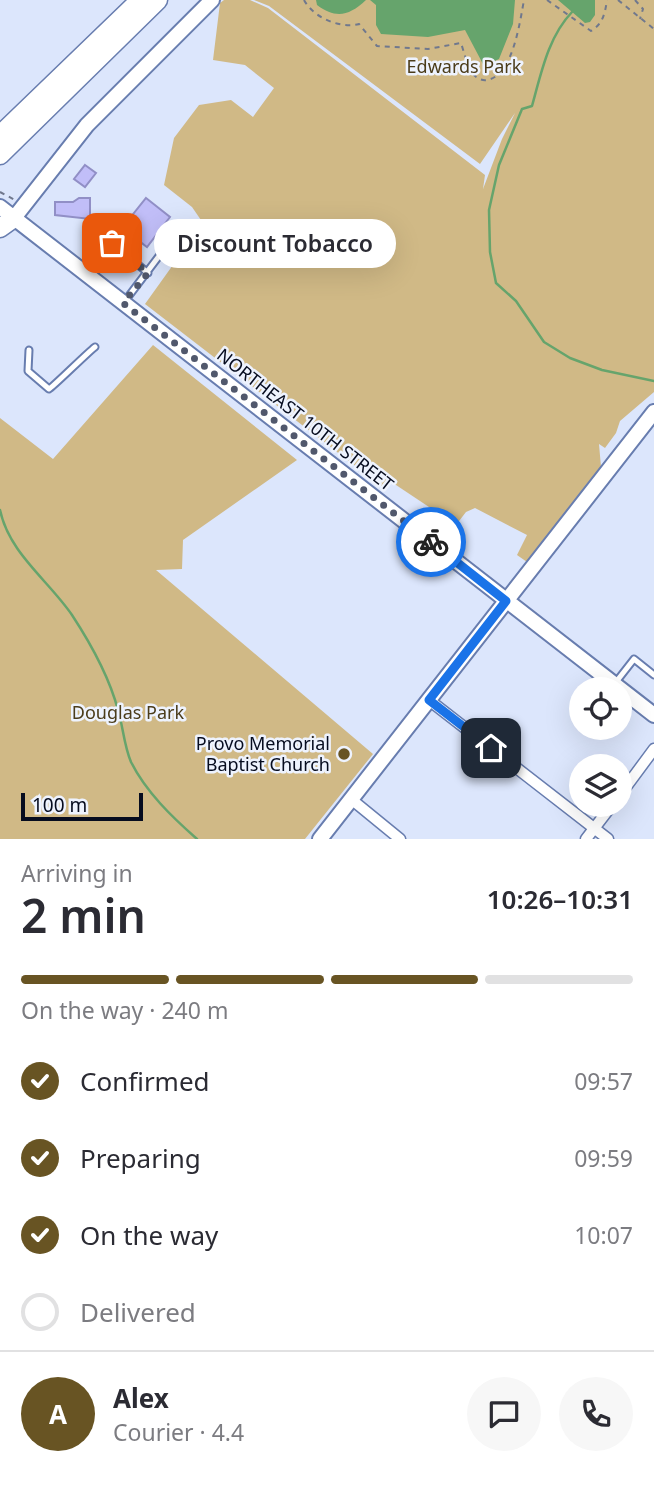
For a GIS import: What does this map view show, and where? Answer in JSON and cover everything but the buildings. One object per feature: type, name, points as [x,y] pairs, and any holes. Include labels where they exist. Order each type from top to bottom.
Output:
[{"type":"highway","points":[[0,135],[140,0]]},
{"type":"highway","points":[[0,155],[158,0]]},
{"type":"main road","points":[[8,213],[87,125],[212,0]]},
{"type":"main road","name":"NORTHEAST 10TH STREET","points":[[8,213],[605,677]]},
{"type":"main road","points":[[320,839],[654,412]]},
{"type":"main road","name":"NORTHEAST 10TH STREET","points":[[632,698],[654,715]]},
{"type":"street","points":[[429,700],[608,839]]},
{"type":"street","points":[[632,779],[654,749]]},
{"type":"street","points":[[351,799],[400,839]]},
{"type":"street","points":[[586,839],[603,817]]},
{"type":"lane","points":[[123,303],[178,231]]},
{"type":"lane","points":[[112,243],[148,273]]},
{"type":"lane","points":[[29,350],[28,371],[49,388],[54,387],[72,366],[95,347]]},
{"type":"lane","points":[[620,677],[634,659],[654,675]]},
{"type":"path","points":[[304,0],[310,11],[344,26],[359,24],[377,46],[428,49],[461,43],[473,74],[480,79],[489,80],[502,71],[513,52],[524,0]]},
{"type":"path","points":[[547,0],[591,31],[598,27],[604,17],[607,0]]},
{"type":"path","points":[[618,0],[654,29]]},
{"type":"path","points":[[635,0],[643,9],[640,19]]},
{"type":"path","points":[[0,192],[8,213]]},
{"type":"green space","name":"Edwards Park","points":[[224,0],[250,0],[268,8],[485,175],[483,189],[515,113],[480,164],[269,6],[254,0],[654,0],[654,392],[620,421],[616,433],[605,448],[599,444],[601,467],[527,562],[517,555],[527,535],[475,508],[466,512],[456,525],[390,481],[385,489],[145,304],[203,223],[192,207],[164,185],[174,138],[199,105],[231,100],[253,117],[274,88],[245,65],[213,60],[220,3]]},
{"type":"green space","name":"Douglas Park","points":[[153,345],[297,460],[183,540],[182,569],[156,570],[373,754],[305,839],[0,839],[0,418],[53,459]]},
{"type":"shaded area","points":[[316,0],[366,0],[348,12],[336,14],[317,5]]},
{"type":"shaded area","points":[[370,0],[515,0],[513,24],[499,59],[484,66],[465,30],[428,37],[381,34],[376,25],[376,5]]},
{"type":"shaded area","points":[[558,0],[595,0],[595,15],[590,22],[585,23]]},
{"type":"waterway","points":[[572,12],[551,44],[532,106],[522,109],[499,165],[489,210],[490,252],[496,283],[516,301],[544,342],[570,358],[602,370],[654,381]]},
{"type":"waterway","points":[[0,510],[20,553],[72,615],[99,661],[110,685],[125,743],[137,773],[160,804],[197,839]]},
{"type":"way so far","points":[[112,243],[148,273],[123,303],[431,542]]},
{"type":"place","name":"Discount Tobacco","points":[[112,243]]},
{"type":"place","name":"Provo Memorial Baptist Church","points":[[344,754]]},
{"type":"route","points":[[431,542],[506,601],[429,700],[491,748]]}]
